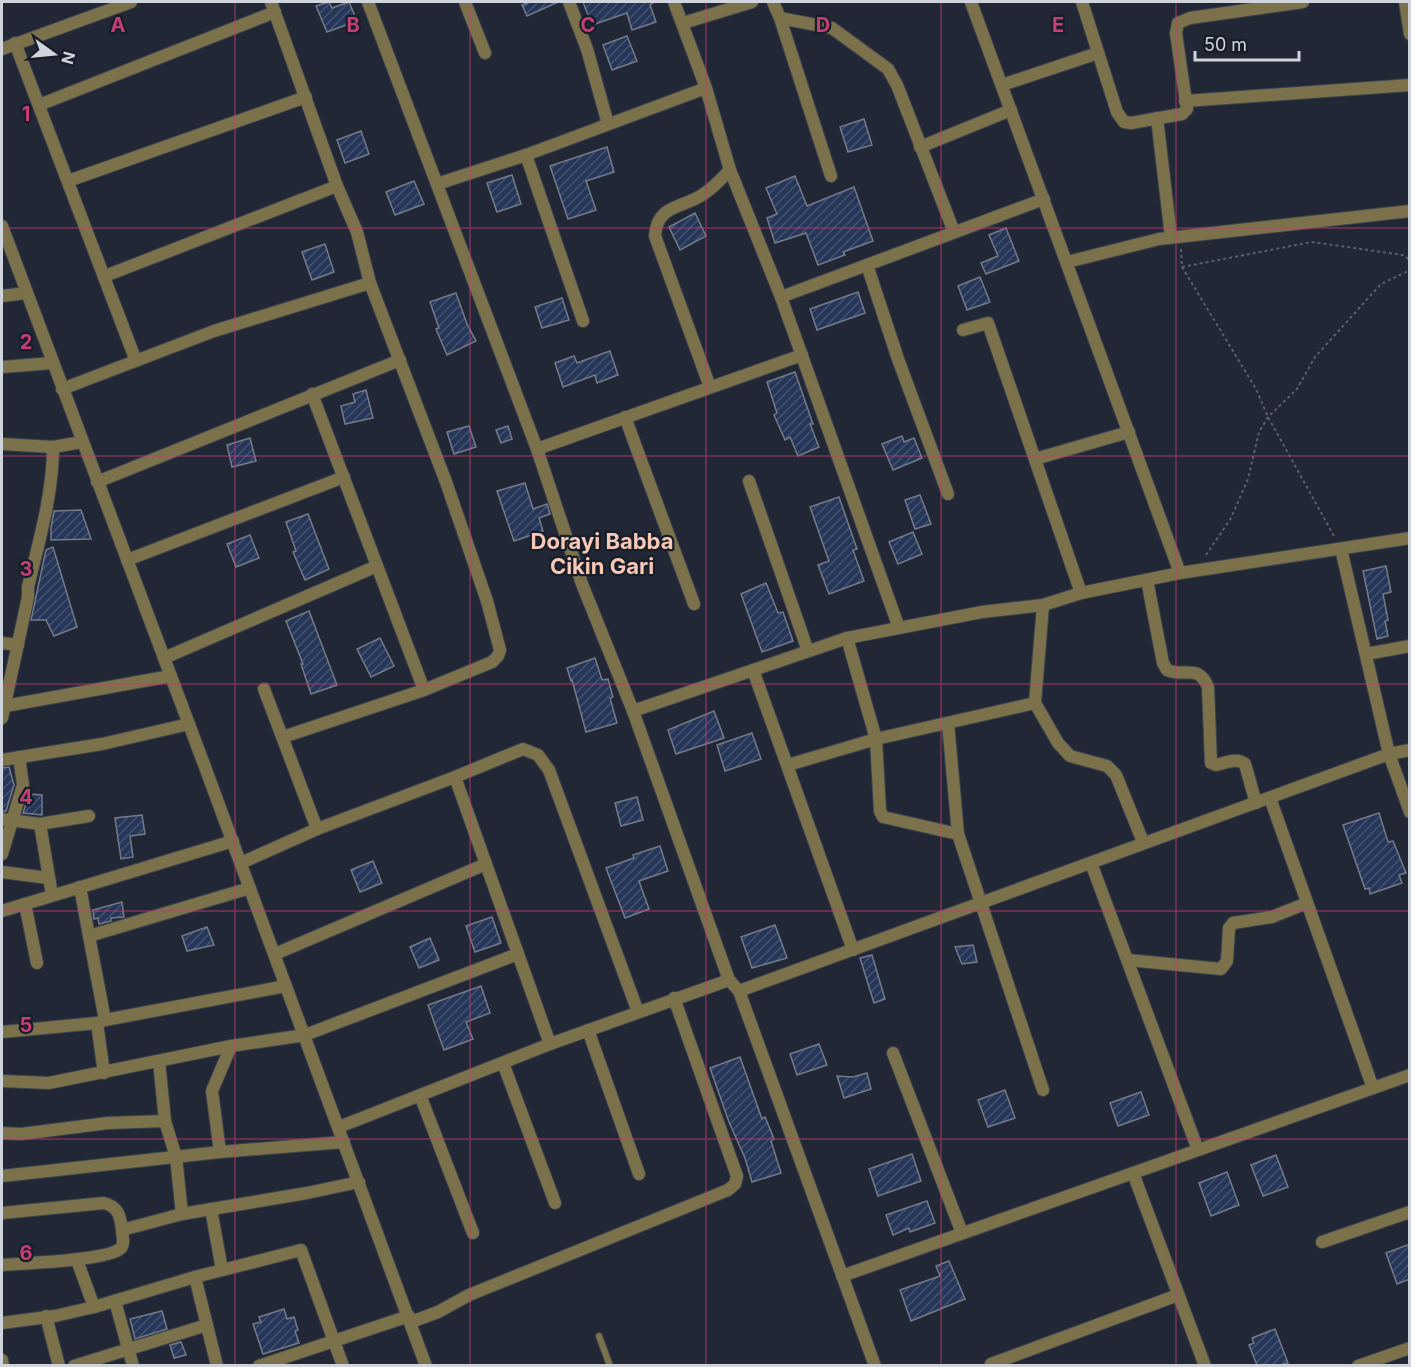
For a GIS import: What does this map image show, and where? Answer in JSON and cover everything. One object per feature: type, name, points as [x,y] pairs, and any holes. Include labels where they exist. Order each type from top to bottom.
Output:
[{"type":"street","points":[[2,49],[131,2]]},
{"type":"street","points":[[368,2],[537,449],[582,584],[633,711],[729,980],[739,992],[875,1365]]},
{"type":"street","points":[[465,2],[485,53]]},
{"type":"street","points":[[568,2],[587,49],[608,124]]},
{"type":"street","points":[[674,2],[706,88],[730,170],[781,297],[899,628]]},
{"type":"street","points":[[683,23],[752,2]]},
{"type":"street","points":[[773,2],[831,176]]},
{"type":"street","points":[[971,2],[1180,573]]},
{"type":"street","points":[[1082,2],[1117,112],[1124,122],[1131,123],[1182,114],[1187,109],[1176,33],[1178,23],[1190,18],[1303,2]]},
{"type":"street","points":[[1405,2],[1410,34]]},
{"type":"street","points":[[39,105],[273,7],[337,186],[357,232],[370,283],[471,555],[500,650],[492,662],[424,690],[283,737]]},
{"type":"street","points":[[780,18],[832,28],[888,69],[897,85],[954,232]]},
{"type":"street","points":[[15,43],[136,361]]},
{"type":"street","points":[[1002,86],[1098,53]]},
{"type":"street","points":[[1185,101],[1410,85]]},
{"type":"street","points":[[437,184],[526,155],[706,88]]},
{"type":"street","points":[[68,181],[306,97]]},
{"type":"street","points":[[920,147],[1011,110]]},
{"type":"street","points":[[1157,118],[1175,237]]},
{"type":"street","points":[[526,155],[583,321]]},
{"type":"street","points":[[710,387],[655,236],[656,224],[661,215],[704,194],[730,170]]},
{"type":"street","points":[[105,276],[337,186]]},
{"type":"street","points":[[781,297],[1044,199]]},
{"type":"street","points":[[1067,262],[1159,238],[1410,211]]},
{"type":"street","points":[[2,227],[233,841],[426,1365]]},
{"type":"street","points":[[867,265],[898,359],[948,494]]},
{"type":"street","points":[[62,389],[214,331],[370,283]]},
{"type":"street","points":[[2,296],[26,293]]},
{"type":"street","points":[[963,330],[988,323],[1081,593]]},
{"type":"street","points":[[537,449],[802,355]]},
{"type":"street","points":[[97,482],[400,360]]},
{"type":"street","points":[[2,367],[52,363]]},
{"type":"street","points":[[312,394],[424,690]]},
{"type":"street","points":[[625,417],[694,604]]},
{"type":"street","points":[[1035,459],[1129,432]]},
{"type":"street","points":[[2,444],[53,447],[82,442]]},
{"type":"street","points":[[53,447],[46,511],[4,703],[171,676]]},
{"type":"street","points":[[127,560],[344,477]]},
{"type":"street","points":[[748,481],[808,651]]},
{"type":"street","points":[[633,711],[847,638],[982,612],[1043,605],[1081,593],[1180,573],[1410,538]]},
{"type":"street","points":[[1341,549],[1389,754],[1410,812]]},
{"type":"street","points":[[164,658],[377,566]]},
{"type":"street","points":[[1147,580],[1163,663],[1167,670],[1174,673],[1196,672],[1204,677],[1208,687],[1211,763],[1216,765],[1242,761],[1256,803]]},
{"type":"street","points":[[1043,605],[1035,703],[1058,744],[1070,756],[1107,766],[1116,775],[1143,842]]},
{"type":"street","points":[[847,638],[876,739],[880,811],[883,817],[958,834]]},
{"type":"street","points":[[2,643],[18,645]]},
{"type":"street","points":[[1366,654],[1410,646]]},
{"type":"street","points":[[753,670],[853,950]]},
{"type":"street","points":[[264,689],[317,829]]},
{"type":"street","points":[[788,765],[876,739],[1035,703]]},
{"type":"street","points":[[948,723],[958,834],[1043,1090]]},
{"type":"street","points":[[2,760],[102,744],[189,724]]},
{"type":"street","points":[[241,863],[317,829],[523,749],[538,755],[549,770],[638,1012]]},
{"type":"street","points":[[739,992],[1143,842],[1389,754],[1410,750]]},
{"type":"street","points":[[2,854],[7,820],[23,785],[19,757]]},
{"type":"street","points":[[455,777],[550,1044]]},
{"type":"street","points":[[1270,798],[1373,1088]]},
{"type":"street","points":[[7,820],[40,824],[89,816]]},
{"type":"street","points":[[40,824],[52,895]]},
{"type":"street","points":[[2,911],[233,841]]},
{"type":"street","points":[[1091,863],[1198,1150]]},
{"type":"street","points":[[275,954],[486,864]]},
{"type":"street","points":[[2,872],[48,878]]},
{"type":"street","points":[[80,887],[101,1022],[104,1073]]},
{"type":"street","points":[[89,936],[250,888]]},
{"type":"street","points":[[1128,960],[1221,969],[1227,961],[1228,928],[1233,923],[1272,917],[1307,903]]},
{"type":"street","points":[[25,904],[37,963]]},
{"type":"street","points":[[2,1081],[49,1083],[231,1046],[305,1035],[518,954]]},
{"type":"street","points":[[339,1127],[550,1044],[729,980]]},
{"type":"street","points":[[2,1032],[101,1022],[286,986]]},
{"type":"street","points":[[260,1365],[333,1340],[410,1319],[728,1190],[735,1184],[736,1176],[674,998]]},
{"type":"street","points":[[588,1030],[639,1174]]},
{"type":"street","points":[[220,1152],[212,1091],[231,1046]]},
{"type":"street","points":[[893,1053],[962,1233]]},
{"type":"street","points":[[159,1061],[165,1121],[176,1157],[182,1214]]},
{"type":"street","points":[[503,1063],[555,1203]]},
{"type":"street","points":[[842,1276],[1410,1075]]},
{"type":"street","points":[[420,1095],[473,1233]]},
{"type":"street","points":[[2,1133],[21,1134],[108,1123],[165,1121]]},
{"type":"street","points":[[2,1176],[220,1152],[344,1142]]},
{"type":"street","points":[[1132,1173],[1205,1365]]},
{"type":"street","points":[[122,1230],[182,1214],[359,1182]]},
{"type":"street","points":[[2,1213],[104,1203],[116,1209],[120,1215],[123,1240],[120,1249],[77,1260],[2,1266]]},
{"type":"street","points":[[211,1209],[222,1270]]},
{"type":"street","points":[[1322,1242],[1410,1212]]},
{"type":"street","points":[[2,1323],[115,1301],[195,1277],[301,1250],[342,1365]]},
{"type":"street","points":[[77,1260],[94,1306]]},
{"type":"street","points":[[195,1277],[217,1365]]},
{"type":"street","points":[[991,1364],[1178,1295]]},
{"type":"street","points":[[115,1301],[134,1365]]},
{"type":"street","points":[[46,1316],[59,1365]]},
{"type":"street","points":[[74,1365],[207,1325]]},
{"type":"street","points":[[1358,1365],[1410,1348]]},
{"type":"street","points":[[2,1360],[3,1365]]},
{"type":"lane","points":[[598,1336],[610,1365]]},
{"type":"path","points":[[1175,237],[1182,267],[1256,389],[1268,417],[1341,549]]},
{"type":"path","points":[[1182,267],[1312,242],[1403,255],[1410,260]]},
{"type":"path","points":[[1195,571],[1231,518],[1248,479],[1259,432],[1268,417],[1297,388],[1315,357],[1382,284],[1410,270]]},
{"type":"building","points":[[329,2],[332,8],[349,2],[357,21],[327,32],[316,6]]},
{"type":"building","points":[[530,2],[558,2],[527,16],[522,5]]},
{"type":"building","points":[[583,2],[654,2],[650,5],[656,22],[632,30],[627,13],[592,25]]},
{"type":"building","points":[[627,36],[637,61],[612,70],[603,45]]},
{"type":"building","points":[[864,119],[872,145],[848,152],[840,127]]},
{"type":"building","points":[[361,131],[369,154],[345,163],[337,140]]},
{"type":"building","points":[[607,147],[614,172],[586,181],[596,210],[568,219],[550,166]]},
{"type":"building","points":[[512,175],[521,204],[497,212],[487,183]]},
{"type":"building","points":[[795,176],[807,206],[854,187],[873,241],[843,252],[845,255],[818,265],[806,233],[775,243],[767,218],[777,214],[766,188]]},
{"type":"building","points":[[414,181],[424,204],[395,215],[386,192]]},
{"type":"building","points":[[695,213],[706,236],[680,250],[669,227]]},
{"type":"building","points":[[1006,228],[1019,261],[986,274],[981,263],[998,256],[989,235]]},
{"type":"building","points":[[325,244],[334,272],[312,280],[302,252]]},
{"type":"building","points":[[980,277],[990,302],[967,310],[958,286]]},
{"type":"building","points":[[858,292],[865,313],[817,330],[810,309]]},
{"type":"building","points":[[456,293],[476,341],[447,355],[436,329],[439,328],[430,302]]},
{"type":"building","points":[[562,298],[569,320],[542,328],[535,307]]},
{"type":"building","points":[[610,351],[618,375],[597,383],[595,375],[563,387],[555,363],[574,356],[577,363]]},
{"type":"building","points":[[795,372],[819,447],[798,456],[790,437],[785,440],[774,415],[777,413],[767,382]]},
{"type":"building","points":[[366,390],[373,418],[345,424],[341,406],[355,402],[353,394]]},
{"type":"building","points":[[469,426],[476,447],[454,454],[447,432]]},
{"type":"building","points":[[508,426],[512,439],[501,443],[496,430]]},
{"type":"building","points":[[902,436],[904,442],[914,438],[922,458],[893,470],[882,444]]},
{"type":"building","points":[[250,438],[256,461],[232,467],[227,445]]},
{"type":"building","points":[[525,483],[533,509],[547,504],[550,514],[539,518],[543,531],[514,541],[497,491]]},
{"type":"building","points":[[920,495],[931,524],[915,529],[905,500]]},
{"type":"building","points":[[839,497],[857,549],[853,550],[864,581],[829,594],[818,565],[829,561],[810,507]]},
{"type":"building","points":[[81,510],[91,539],[51,540],[54,511]]},
{"type":"building","points":[[308,514],[329,569],[305,580],[293,552],[296,551],[286,522]]},
{"type":"building","points":[[913,532],[922,554],[898,564],[889,542]]},
{"type":"building","points":[[250,535],[259,558],[236,567],[227,544]]},
{"type":"building","points":[[53,547],[77,627],[54,636],[46,620],[31,620],[46,550]]},
{"type":"building","points":[[1386,566],[1391,592],[1383,594],[1388,620],[1385,621],[1388,636],[1377,639],[1363,571]]},
{"type":"building","points":[[766,583],[778,613],[783,612],[793,641],[762,652],[741,594]]},
{"type":"building","points":[[309,611],[337,685],[311,694],[301,664],[303,664],[286,621]]},
{"type":"building","points":[[380,638],[394,666],[371,677],[357,649]]},
{"type":"building","points":[[595,658],[602,680],[608,679],[613,697],[610,698],[617,723],[586,732],[567,668]]},
{"type":"building","points":[[714,711],[724,738],[676,754],[668,730]]},
{"type":"building","points":[[752,733],[761,759],[725,771],[717,745]]},
{"type":"building","points":[[9,767],[14,785],[6,811],[2,811],[2,768]]},
{"type":"building","points":[[29,794],[42,795],[42,815],[23,813]]},
{"type":"building","points":[[637,797],[643,820],[621,826],[615,803]]},
{"type":"building","points":[[1379,813],[1388,842],[1393,841],[1406,873],[1399,875],[1402,883],[1370,894],[1369,888],[1365,889],[1343,825]]},
{"type":"building","points":[[142,815],[145,834],[130,836],[133,857],[121,859],[115,818]]},
{"type":"building","points":[[660,846],[668,871],[639,881],[649,909],[625,918],[606,868],[634,858],[633,855]]},
{"type":"building","points":[[373,861],[382,883],[360,892],[351,870]]},
{"type":"building","points":[[122,902],[124,917],[111,918],[111,921],[99,924],[98,918],[94,919],[93,910]]},
{"type":"building","points":[[492,917],[501,943],[475,952],[466,926]]},
{"type":"building","points":[[775,925],[787,958],[752,968],[741,937]]},
{"type":"building","points":[[207,927],[214,945],[187,951],[182,936]]},
{"type":"building","points":[[430,938],[439,960],[419,968],[410,947]]},
{"type":"building","points":[[973,945],[977,962],[962,964],[955,947]]},
{"type":"building","points":[[872,955],[885,999],[874,1003],[860,958]]},
{"type":"building","points":[[481,986],[490,1013],[466,1022],[473,1039],[444,1050],[428,1005]]},
{"type":"building","points":[[819,1044],[827,1065],[797,1075],[790,1054]]},
{"type":"building","points":[[740,1057],[762,1119],[765,1117],[774,1139],[771,1141],[781,1173],[752,1182],[710,1068]]},
{"type":"building","points":[[867,1073],[871,1089],[844,1098],[837,1076],[853,1077]]},
{"type":"building","points":[[1005,1090],[1015,1118],[988,1127],[978,1100]]},
{"type":"building","points":[[1141,1092],[1149,1115],[1118,1126],[1110,1103]]},
{"type":"building","points":[[912,1154],[921,1181],[878,1196],[869,1169]]},
{"type":"building","points":[[1276,1155],[1288,1187],[1263,1196],[1251,1165]]},
{"type":"building","points":[[1227,1172],[1239,1205],[1211,1216],[1199,1183]]},
{"type":"building","points":[[927,1201],[935,1223],[910,1232],[909,1228],[893,1235],[886,1215]]},
{"type":"building","points":[[1410,1244],[1410,1279],[1397,1284],[1386,1253]]},
{"type":"building","points":[[949,1261],[965,1299],[911,1321],[900,1290],[940,1276],[936,1266]]},
{"type":"building","points":[[284,1309],[287,1319],[294,1317],[299,1343],[263,1354],[253,1324],[261,1322],[259,1317]]},
{"type":"building","points":[[162,1311],[167,1329],[135,1339],[130,1319]]},
{"type":"building","points":[[1275,1329],[1288,1363],[1257,1365],[1249,1345],[1254,1343],[1252,1338]]},
{"type":"building","points":[[181,1342],[186,1355],[174,1358],[170,1345]]},
{"type":"district","name":"Dorayi Babba Cikin Gari","points":[[602,554]]}]
